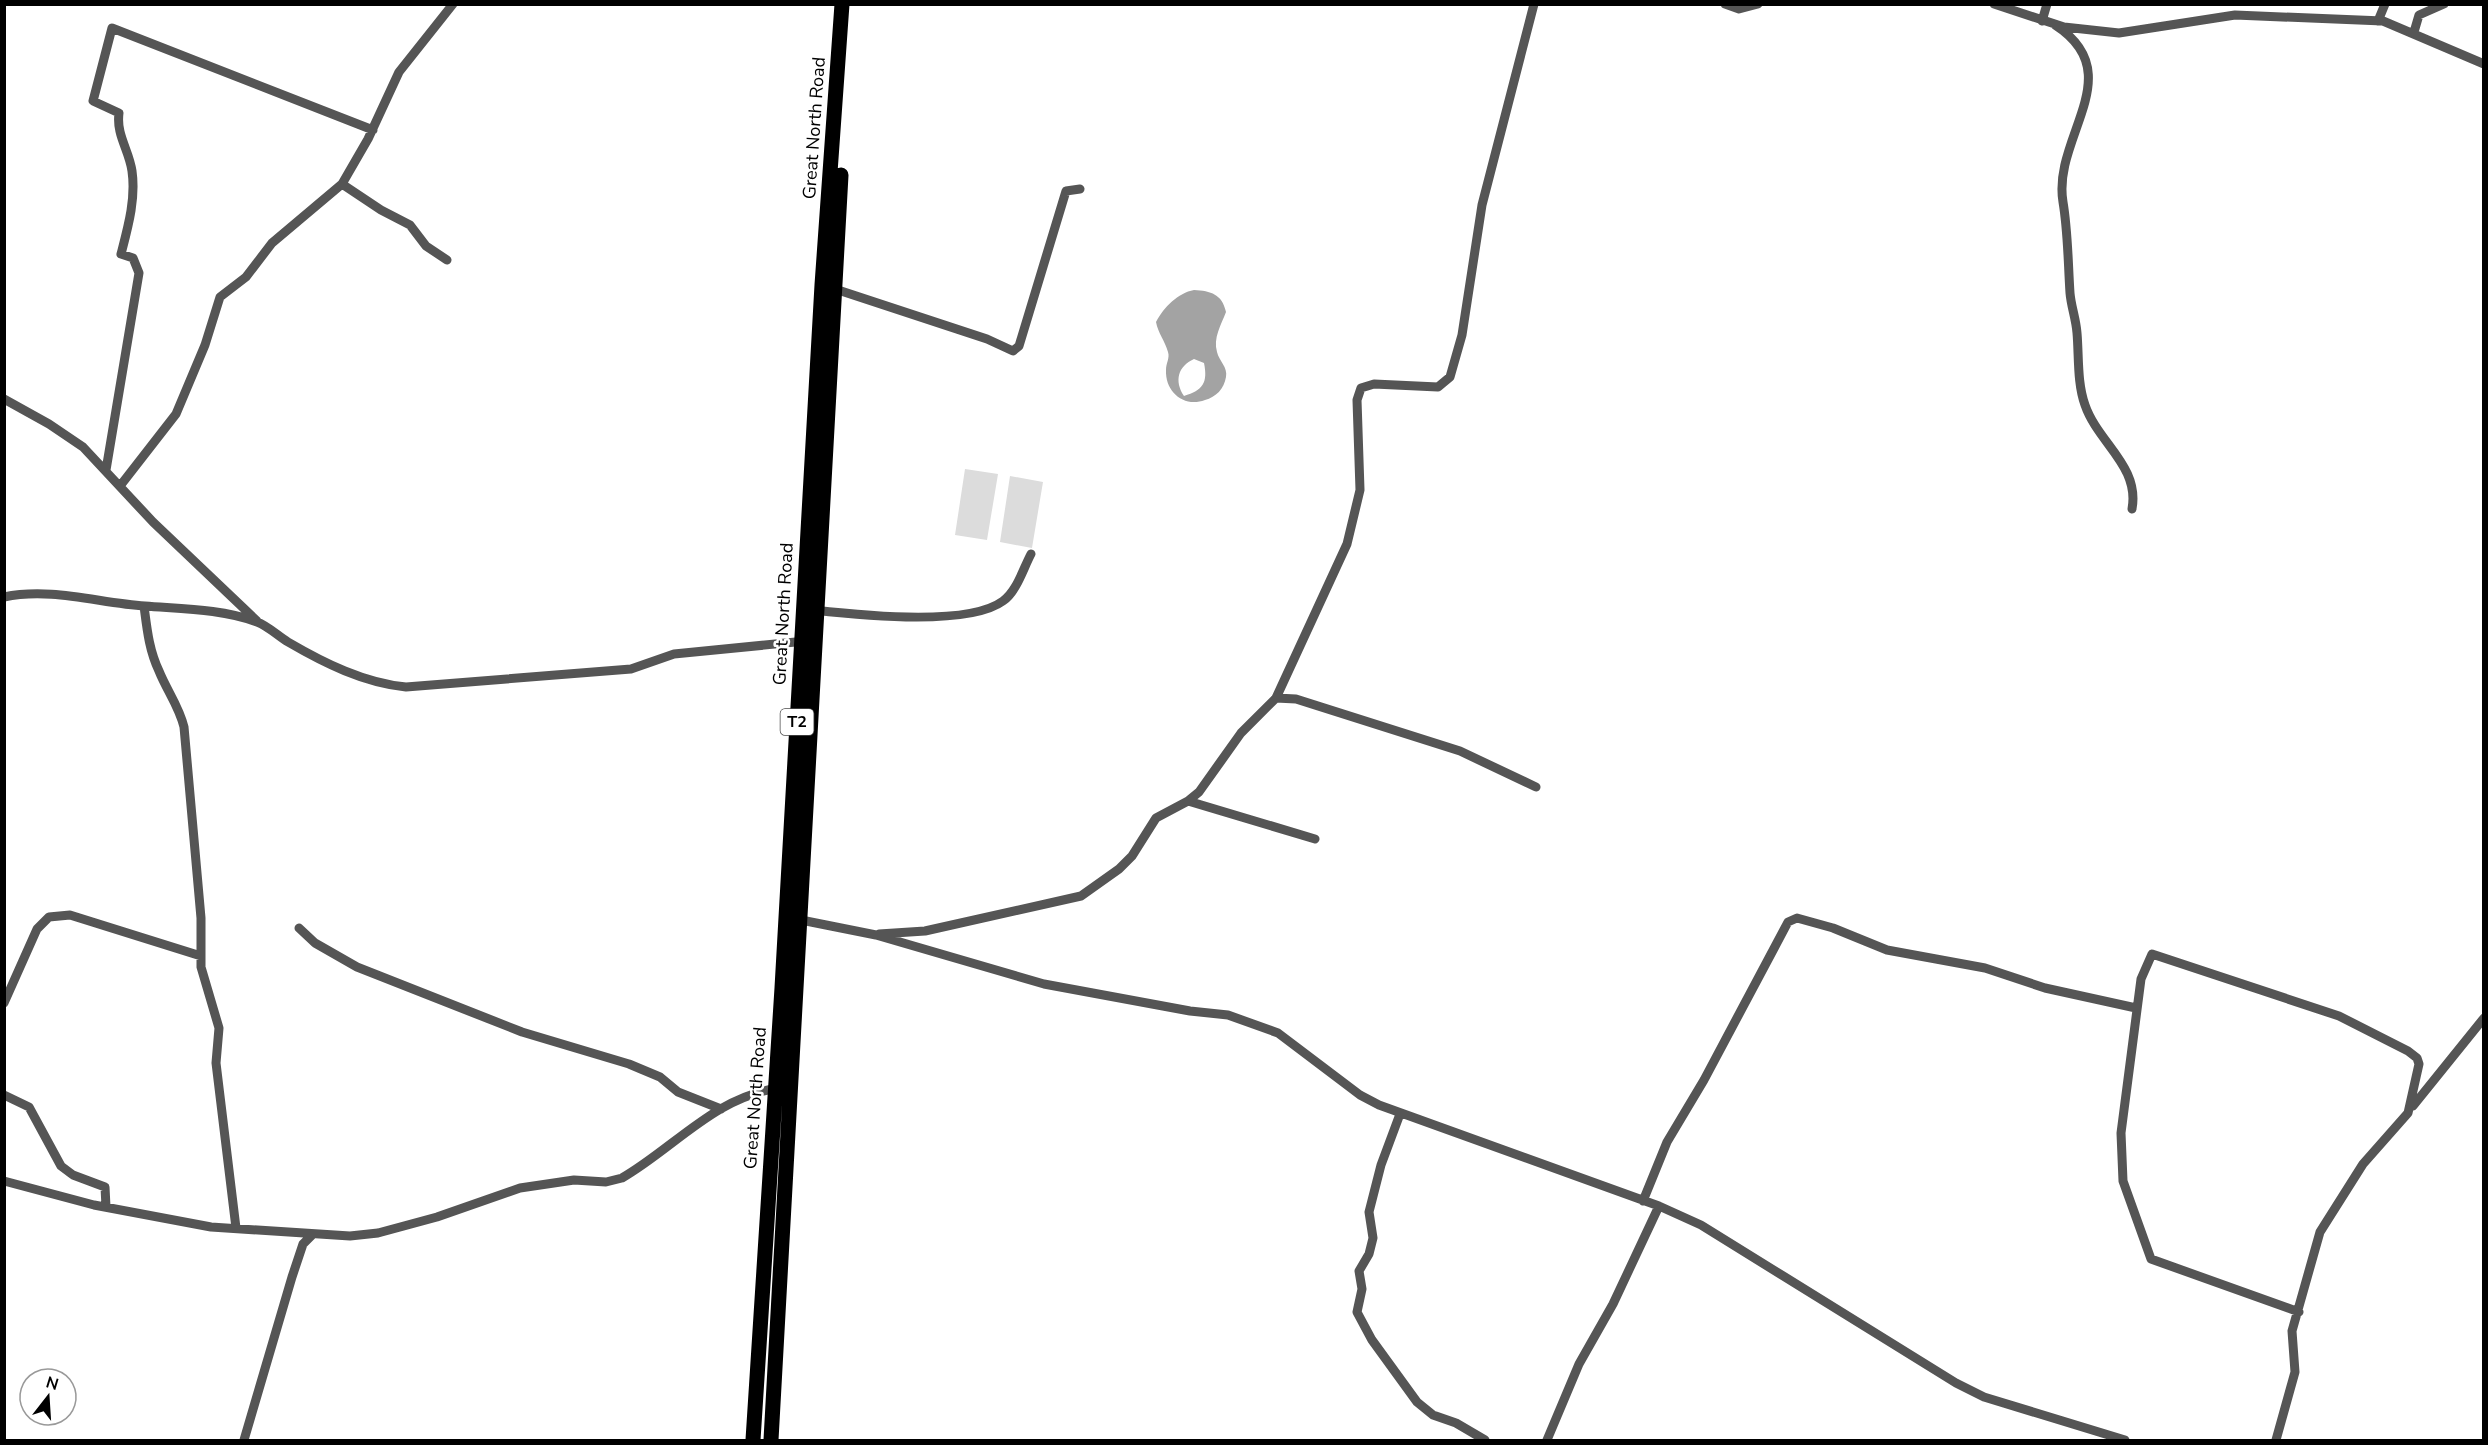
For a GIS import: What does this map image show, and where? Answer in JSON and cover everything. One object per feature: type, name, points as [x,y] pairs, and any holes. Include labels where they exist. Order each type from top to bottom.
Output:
[{"type":"highway","name":"Great North Road","points":[[771,1440],[790,1087],[793,918],[842,4]]},
{"type":"highway","name":"Great North Road","points":[[828,287],[850,4]]},
{"type":"highway","name":"Great North Road","points":[[753,1440],[774,1089],[793,918]]},
{"type":"street","points":[[120,486],[176,414],[206,345],[220,297],[246,277],[272,243],[342,184],[373,130],[399,72],[453,4]]},
{"type":"street","points":[[876,935],[925,931],[1080,896],[1119,869],[1132,856],[1156,818],[1188,801],[1207,782],[1241,733],[1276,698],[1347,544],[1360,490],[1357,400],[1361,388],[1374,384],[1438,387],[1450,377],[1465,320],[1482,205],[1533,4]]},
{"type":"street","points":[[1725,4],[1739,9],[1758,4]]},
{"type":"street","points":[[1994,4],[2042,21],[2119,33],[2235,15],[2390,22],[2484,64]]},
{"type":"street","points":[[2042,21],[2047,4]]},
{"type":"street","points":[[2378,21],[2385,4]]},
{"type":"street","points":[[2414,32],[2419,15],[2444,4]]},
{"type":"street","points":[[2055,24],[2067,33],[2082,50],[2090,73],[2061,187],[2068,227],[2070,295],[2076,325],[2083,402],[2094,426],[2126,468],[2134,496],[2132,509]]},
{"type":"street","points":[[105,470],[139,273],[133,258],[121,254],[132,212],[132,172],[125,146],[117,129],[119,113],[93,101],[112,28],[373,130]]},
{"type":"street","points":[[342,184],[381,210],[410,225],[426,246],[447,260]]},
{"type":"street","points":[[828,287],[987,339],[1013,351],[1020,345],[1066,191],[1080,189]]},
{"type":"street","points":[[4,399],[67,435],[105,470],[153,522],[259,622],[304,651],[344,670],[388,686],[406,687],[631,669],[674,654],[808,641]]},
{"type":"street","points":[[810,609],[923,619],[985,609],[1008,597],[1031,554]]},
{"type":"street","points":[[4,597],[44,594],[144,606],[177,607],[259,622]]},
{"type":"street","points":[[144,606],[149,644],[159,673],[180,712],[184,727],[197,872],[201,966],[219,1028],[216,1063],[236,1228]]},
{"type":"street","points":[[1276,698],[1296,699],[1460,751],[1536,787]]},
{"type":"street","points":[[1188,801],[1315,839]]},
{"type":"street","points":[[4,1003],[37,929],[49,916],[70,915],[201,956]]},
{"type":"street","points":[[793,918],[876,935],[1044,984],[1190,1011],[1228,1015],[1258,1025],[1296,1045],[1360,1095],[1400,1114],[1659,1206],[1701,1226],[1956,1383],[1984,1397],[2125,1440]]},
{"type":"street","points":[[1643,1201],[1667,1142],[1704,1080],[1788,922],[1797,918],[1833,928],[1887,950],[1985,968],[2045,988],[2136,1008]]},
{"type":"street","points":[[299,928],[315,943],[357,967],[522,1032],[629,1064],[660,1077],[678,1092],[721,1109]]},
{"type":"street","points":[[2299,1312],[2151,1259],[2123,1181],[2121,1133],[2141,979],[2152,954],[2338,1016],[2417,1058],[2419,1064],[2416,1086],[2408,1113]]},
{"type":"street","points":[[2276,1440],[2295,1372],[2291,1339],[2313,1255],[2331,1211],[2363,1164],[2408,1113],[2484,1018]]},
{"type":"street","points":[[4,1180],[106,1207],[212,1227],[312,1235],[378,1233],[437,1217],[520,1188],[574,1180],[614,1180],[631,1173],[721,1109],[752,1094],[790,1087]]},
{"type":"street","points":[[4,1095],[29,1107],[61,1166],[68,1172],[105,1187],[106,1207]]},
{"type":"street","points":[[1400,1114],[1381,1165],[1370,1212],[1373,1238],[1369,1254],[1359,1271],[1362,1289],[1357,1312],[1372,1340],[1417,1402],[1433,1415],[1456,1423],[1485,1440]]},
{"type":"street","points":[[1547,1440],[1579,1364],[1613,1304],[1659,1206]]},
{"type":"street","points":[[244,1440],[292,1277],[303,1244],[312,1235]]},
{"type":"shaded area","points":[[1200,290],[1219,297],[1226,312],[1216,342],[1218,355],[1226,370],[1225,381],[1216,395],[1197,402],[1183,400],[1172,391],[1166,370],[1168,354],[1156,322],[1172,301],[1188,292]],"holes":[[[1194,359],[1204,363],[1203,385],[1184,396],[1179,385],[1181,370]]]},
{"type":"shaded area","points":[[965,469],[998,474],[987,540],[955,535]]},
{"type":"shaded area","points":[[1010,476],[1043,482],[1032,548],[1000,542]]}]
